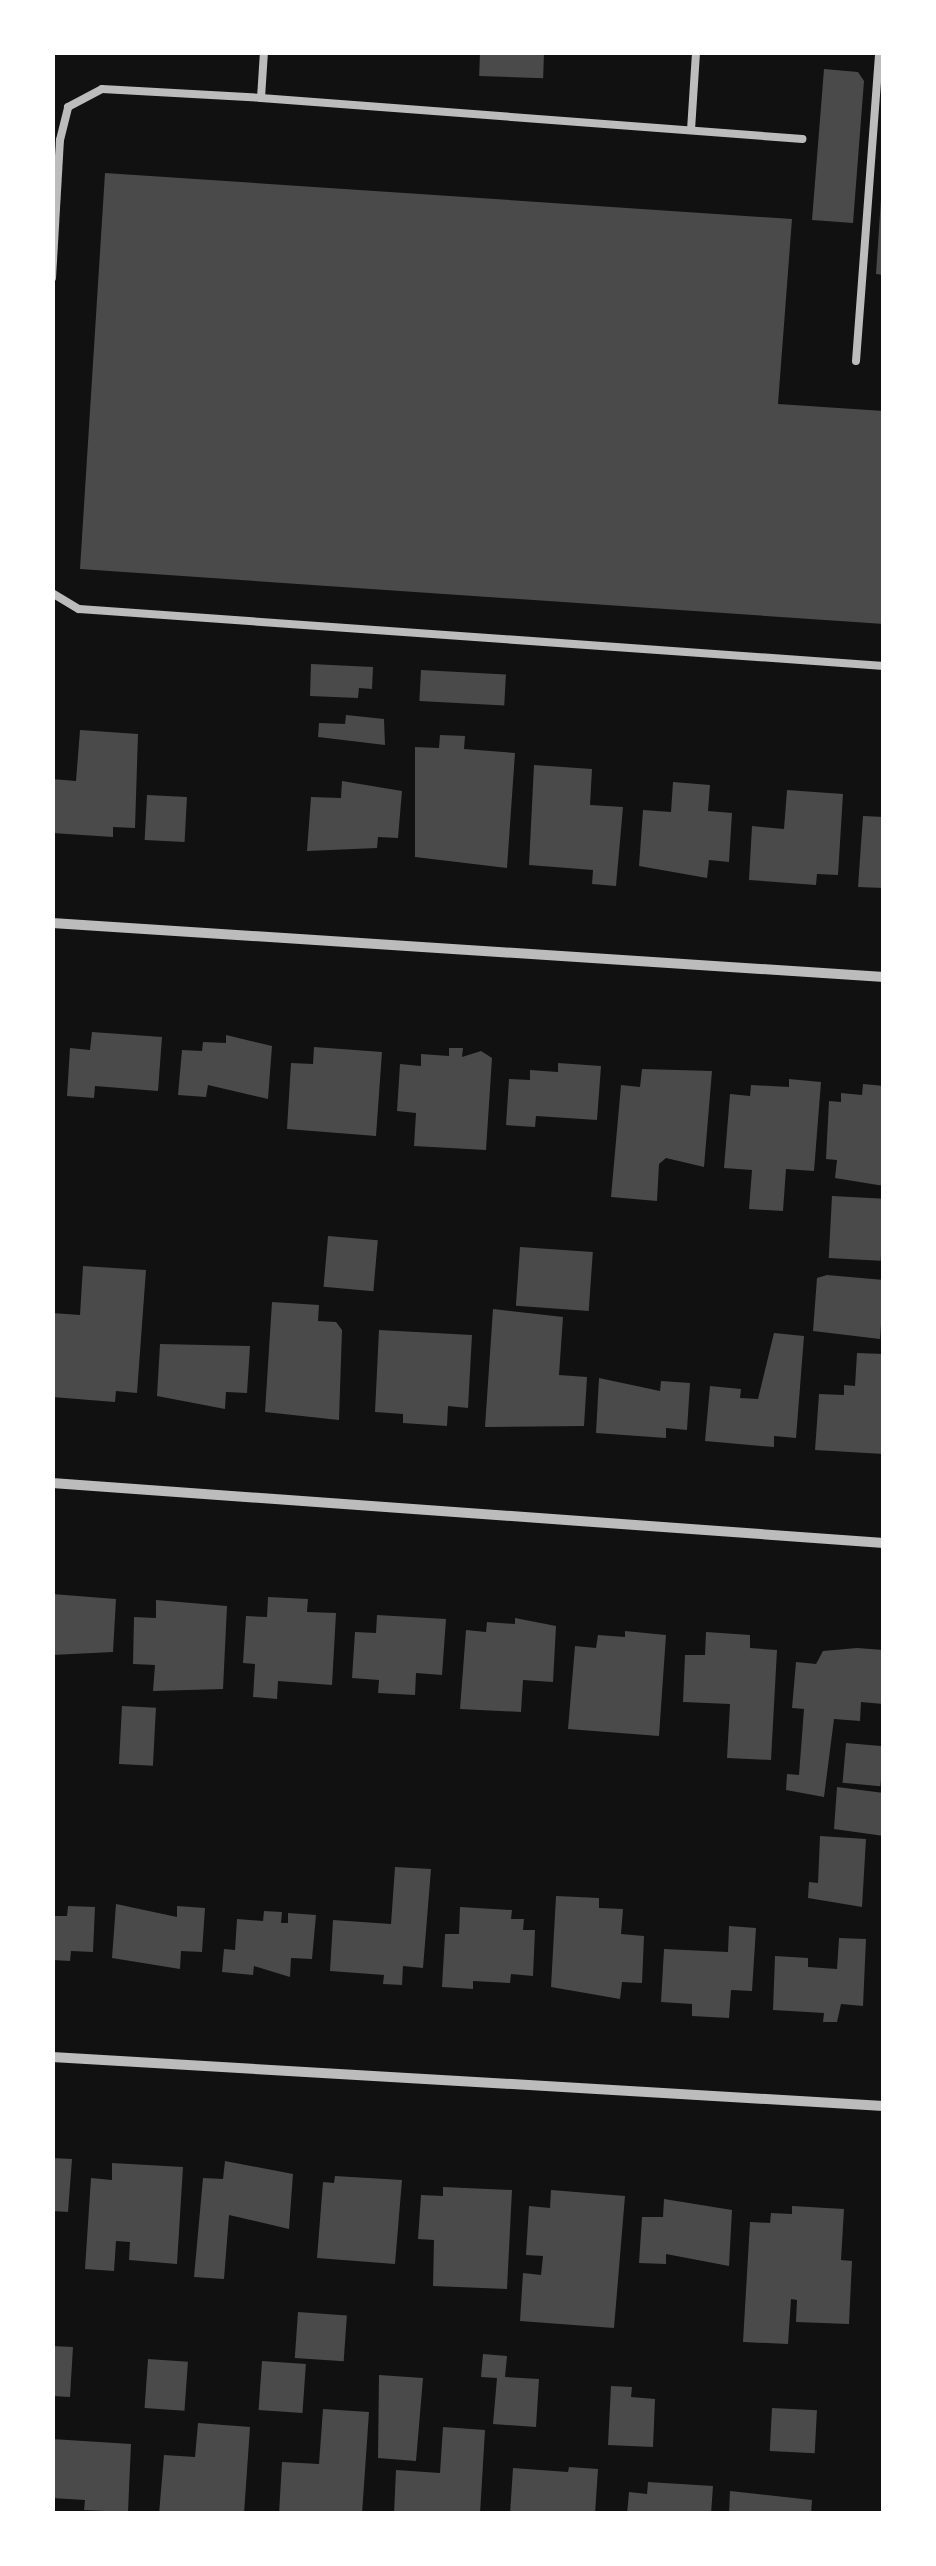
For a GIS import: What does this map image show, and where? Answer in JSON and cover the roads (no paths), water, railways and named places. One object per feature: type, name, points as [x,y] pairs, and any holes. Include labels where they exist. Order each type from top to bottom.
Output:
[{"type":"street","points":[[52,923],[884,977]]},
{"type":"street","points":[[52,1483],[884,1543]]},
{"type":"street","points":[[52,2057],[884,2106]]},
{"type":"lane","points":[[262,98],[264,52]]},
{"type":"lane","points":[[691,130],[696,52]]},
{"type":"lane","points":[[856,360],[880,52]]},
{"type":"lane","points":[[52,278],[60,140],[68,107],[102,89],[802,139]]},
{"type":"lane","points":[[52,593],[79,609],[884,666]]}]
